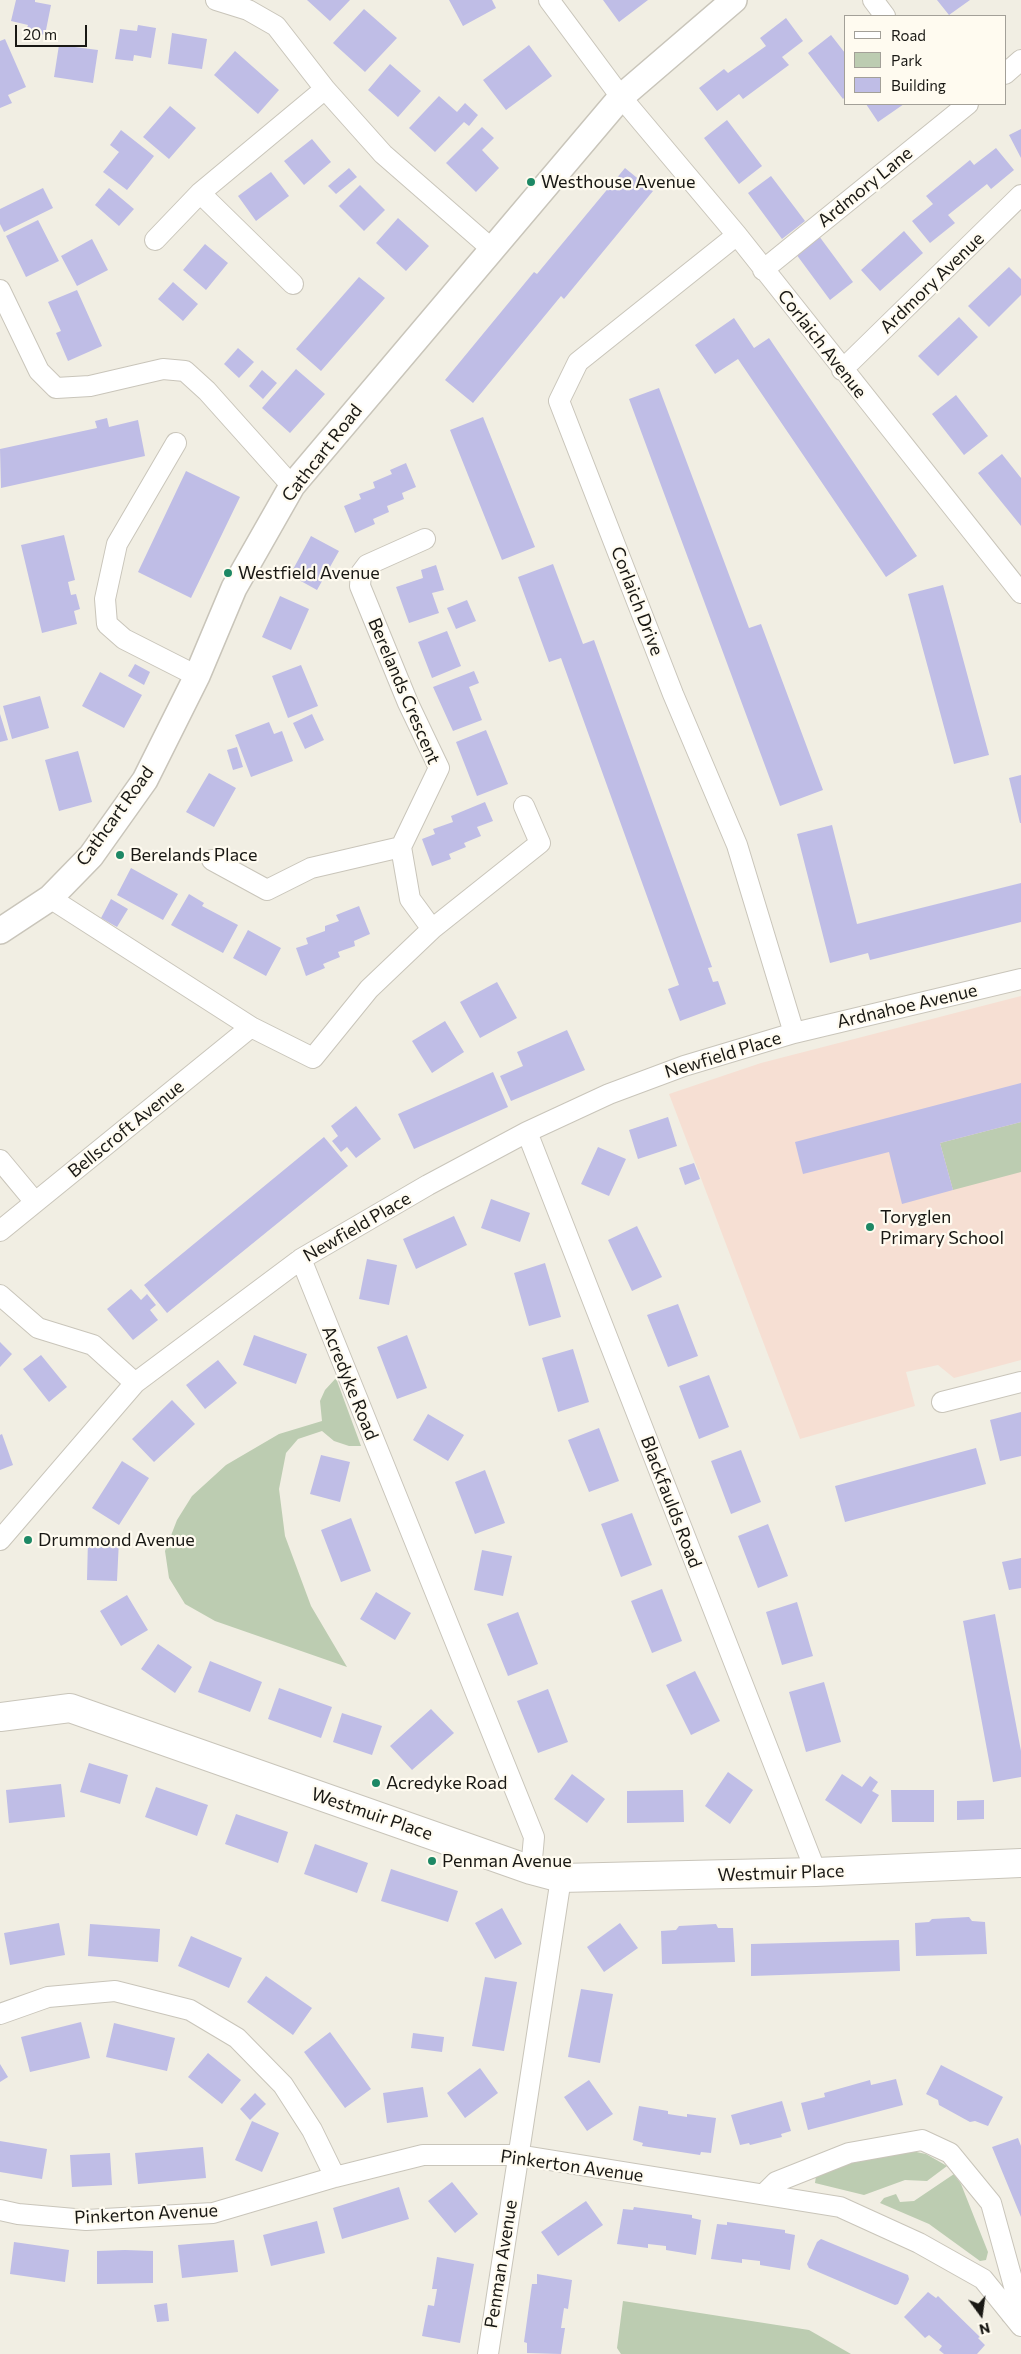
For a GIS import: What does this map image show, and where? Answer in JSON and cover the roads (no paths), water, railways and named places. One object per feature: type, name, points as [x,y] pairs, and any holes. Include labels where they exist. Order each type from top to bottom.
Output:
[{"type":"main road","name":"Westmuir Place","points":[[0,1717],[70,1708],[531,1870],[561,1878],[816,1872],[1021,1863]]},
{"type":"street","points":[[216,0],[248,10],[276,26],[325,89],[383,154],[493,250]]},
{"type":"street","name":"Corlaich Avenue","points":[[549,0],[621,97],[737,235],[842,370],[1021,593]]},
{"type":"street","name":"Cathcart Road","points":[[0,931],[50,898],[91,856],[145,780],[198,676],[234,588],[292,486],[621,97],[734,0]]},
{"type":"street","points":[[873,0],[884,15]]},
{"type":"street","points":[[1006,73],[1021,60]]},
{"type":"street","points":[[155,240],[200,193],[325,89]]},
{"type":"street","name":"Ardmory Lane","points":[[763,270],[967,105]]},
{"type":"street","points":[[200,193],[292,284]]},
{"type":"street","name":"Ardmory Avenue","points":[[842,370],[1021,195]]},
{"type":"street","name":"Corlaich Drive","points":[[737,235],[578,362],[559,402],[674,694],[737,844],[794,1033]]},
{"type":"street","points":[[0,290],[39,371],[56,388],[90,386],[163,370],[185,372],[207,391],[292,486]]},
{"type":"street","points":[[176,443],[117,544],[105,599],[107,624],[124,639],[198,676]]},
{"type":"street","name":"Berelands Crescent","points":[[401,847],[439,768],[408,703],[360,586],[361,573],[367,565],[425,539]]},
{"type":"street","points":[[50,898],[251,1027],[313,1058],[369,989],[432,929],[540,842],[524,806]]},
{"type":"street","points":[[212,860],[267,890],[311,868],[401,847],[410,899],[432,929]]},
{"type":"street","name":"Ardnahoe Avenue","points":[[794,1033],[1021,979]]},
{"type":"street","name":"Bellscroft Avenue","points":[[0,1230],[251,1027]]},
{"type":"street","name":"Newfield Place","points":[[0,1540],[135,1383],[301,1259],[428,1185],[527,1132],[609,1094],[684,1066],[794,1033]]},
{"type":"street","name":"Blackfaulds Road","points":[[527,1132],[816,1872]]},
{"type":"street","points":[[0,1160],[35,1202]]},
{"type":"street","name":"Acredyke Road","points":[[301,1259],[534,1837],[531,1870]]},
{"type":"street","points":[[0,1295],[38,1328],[93,1345],[135,1383]]},
{"type":"street","points":[[942,1402],[1021,1382]]},
{"type":"street","name":"Penman Avenue","points":[[488,2354],[561,1878]]},
{"type":"street","points":[[0,2014],[48,1996],[115,1991],[190,2010],[237,2038],[283,2085],[312,2130],[335,2177]]},
{"type":"street","points":[[764,2194],[776,2182],[848,2153],[922,2140],[950,2153],[991,2203],[1017,2297],[1016,2320]]},
{"type":"street","name":"Pinkerton Avenue","points":[[0,2210],[18,2214],[86,2220],[213,2213],[335,2177],[423,2155],[518,2155],[840,2208],[919,2243],[983,2279],[1016,2320]]},
{"type":"place","name":"Westhouse Avenue","points":[[531,182]]},
{"type":"place","name":"Westfield Avenue","points":[[228,573]]},
{"type":"place","name":"Berelands Place","points":[[120,855]]},
{"type":"place","name":"Toryglen Primary School","points":[[870,1227]]},
{"type":"place","name":"Drummond Avenue","points":[[28,1540]]},
{"type":"place","name":"Acredyke Road","points":[[376,1783]]},
{"type":"place","name":"Penman Avenue","points":[[432,1861]]}]
